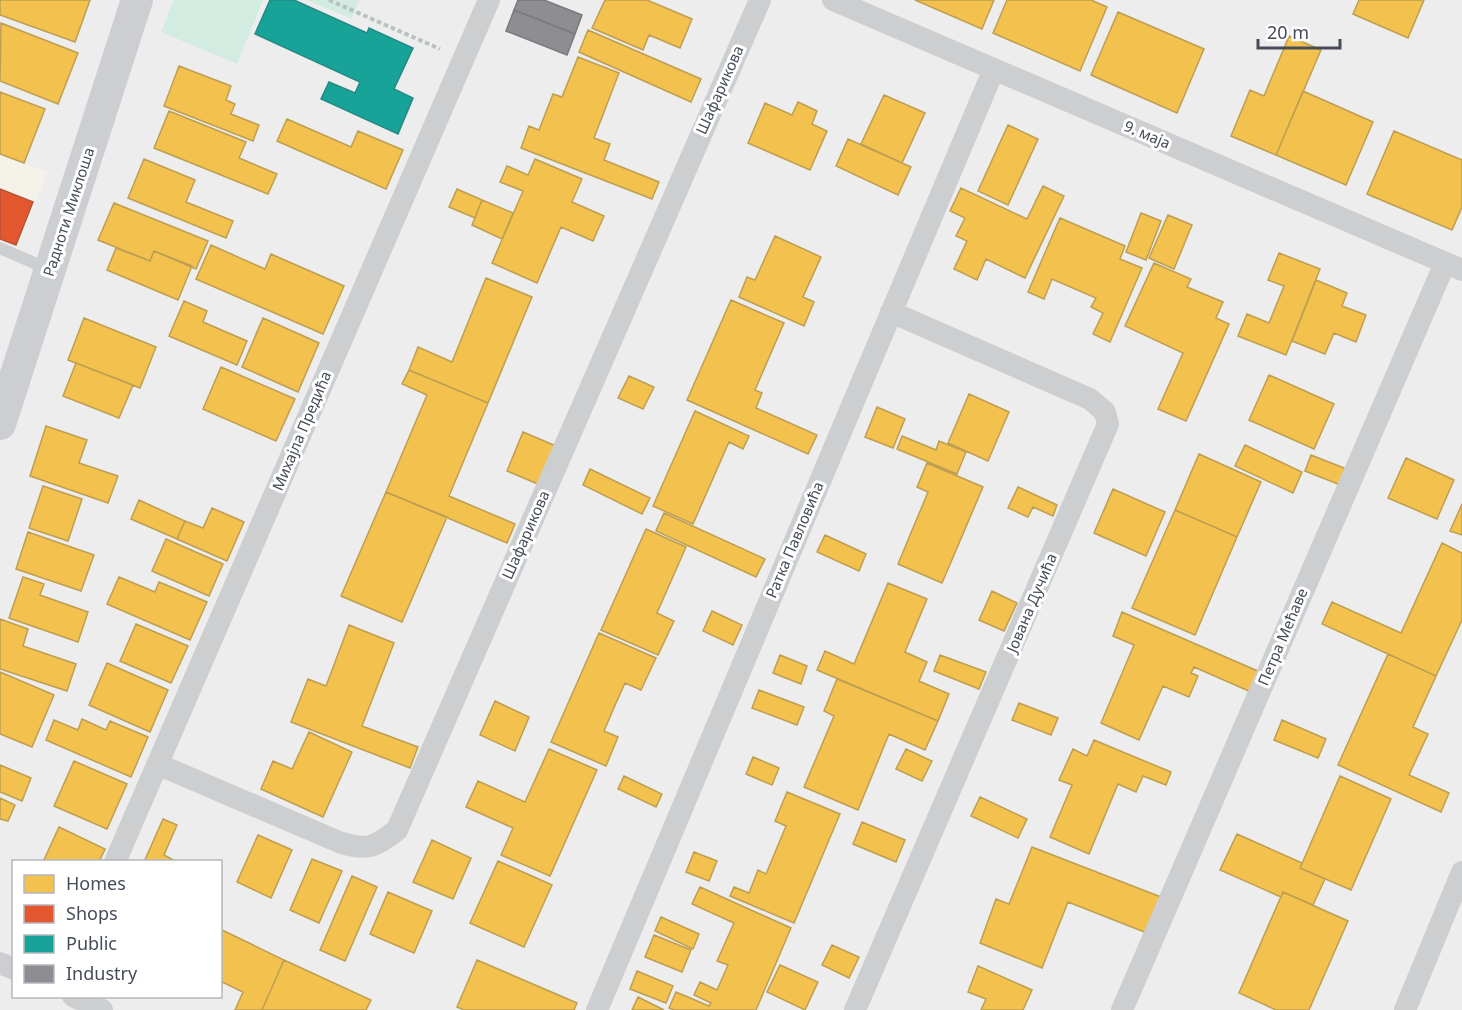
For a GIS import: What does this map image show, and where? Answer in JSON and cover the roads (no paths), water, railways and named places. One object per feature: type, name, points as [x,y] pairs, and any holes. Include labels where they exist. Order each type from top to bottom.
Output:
[{"type":"street","name":"Радноти Миклоша","points":[[0,424],[138,0]]},
{"type":"street","name":"Михајла Предића","points":[[115,860],[489,0]]},
{"type":"street","name":"Шафарикова","points":[[158,764],[360,849],[380,843],[397,830],[760,0]]},
{"type":"street","name":"9. маја","points":[[833,0],[1454,267]]},
{"type":"street","name":"Ратка Павловића","points":[[597,1010],[994,69]]},
{"type":"street","name":"Петра Мећаве","points":[[1122,1010],[1454,267]]},
{"type":"street","name":"Јована Дучића","points":[[855,1010],[1108,424],[1105,412],[1090,399],[891,312]]},
{"type":"street","points":[[1405,1010],[1462,872]]},
{"type":"street","points":[[77,998],[102,1010]]},
{"type":"lane","points":[[0,248],[50,270]]}]
